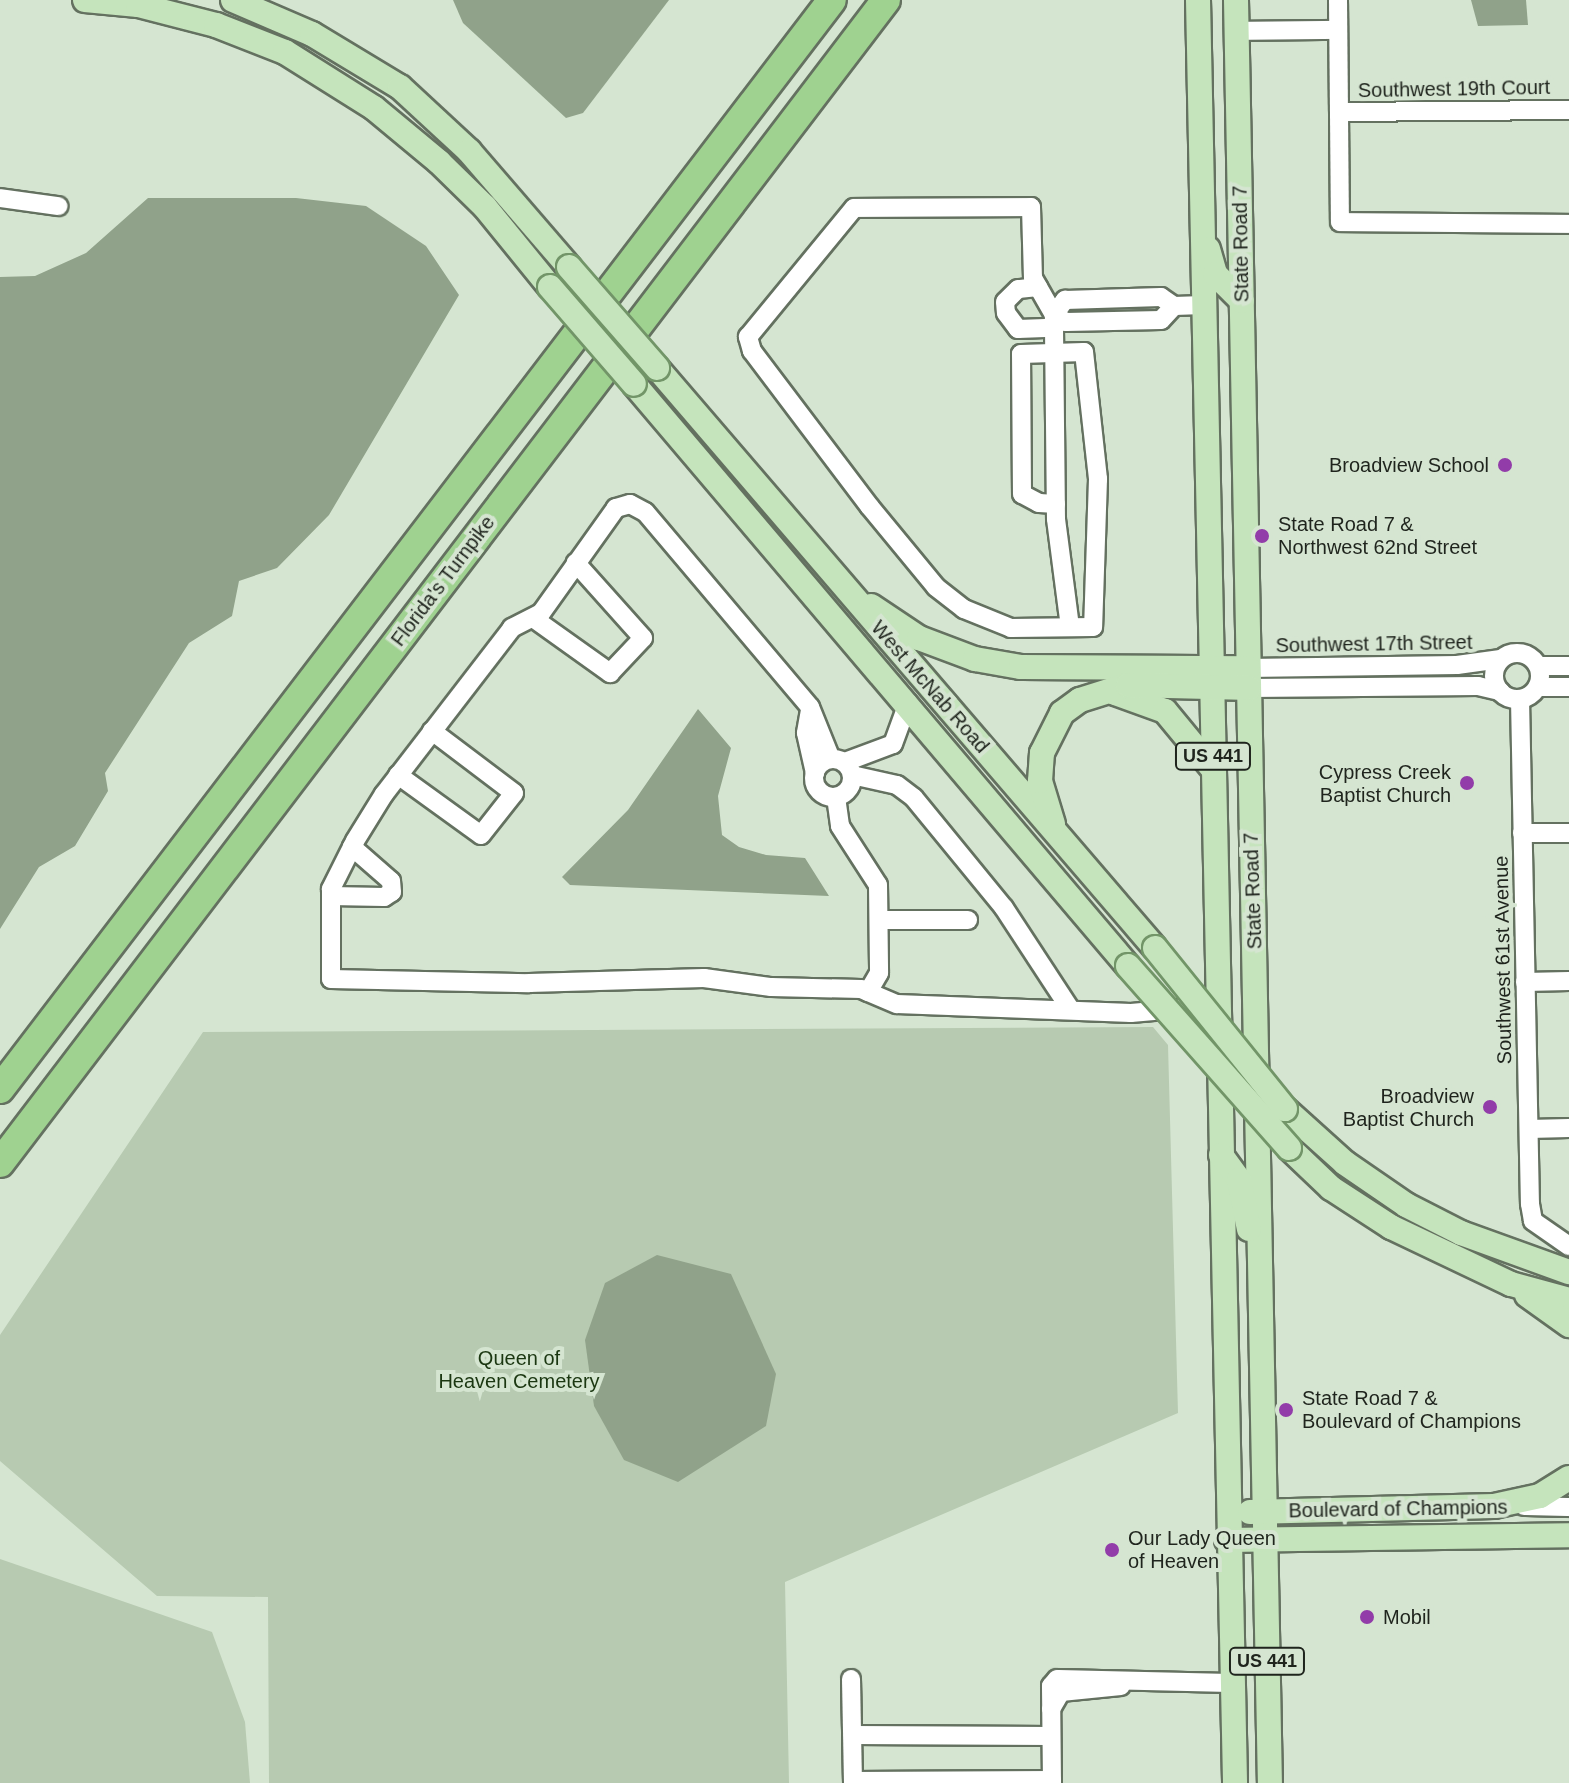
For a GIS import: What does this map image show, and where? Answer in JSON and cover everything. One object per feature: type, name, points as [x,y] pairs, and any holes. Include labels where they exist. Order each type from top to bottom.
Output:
[{"type":"highway","points":[[0,1089],[832,0]]},
{"type":"highway","name":"Florida's Turnpike","points":[[0,1163],[886,0]]},
{"type":"main road","name":"West McNab Road","points":[[85,0],[138,5],[203,22],[285,52],[374,108],[439,162],[485,207],[1128,966],[1289,1148],[1331,1188],[1391,1227],[1511,1284],[1569,1300]]},
{"type":"main road","name":"West McNab Road","points":[[233,0],[312,34],[400,87],[469,151],[1155,948],[1285,1109],[1345,1163],[1406,1205],[1522,1258],[1569,1272]]},
{"type":"main road","name":"State Road 7","points":[[1198,0],[1226,1511],[1235,1783]]},
{"type":"main road","name":"State Road 7","points":[[1236,0],[1241,417],[1249,678],[1270,1783]]},
{"type":"main road","points":[[1202,228],[1215,274],[1242,301]]},
{"type":"main road","points":[[1203,305],[1227,329],[1241,417]]},
{"type":"main road","points":[[849,592],[919,638],[975,659],[1021,667],[1249,678]]},
{"type":"main road","points":[[1057,834],[1040,781],[1042,753],[1062,713],[1101,691],[1211,676]]},
{"type":"main road","points":[[1101,691],[1130,695],[1165,711],[1213,769]]},
{"type":"main road","points":[[1221,1155],[1239,1180],[1261,1290]]},
{"type":"main road","points":[[1511,1284],[1569,1325]]},
{"type":"main road","points":[[1494,1506],[1540,1496],[1569,1478]]},
{"type":"main road","name":"Boulevard of Champions","points":[[1226,1511],[1494,1506]]},
{"type":"main road","name":"Boulevard of Champions","points":[[1227,1540],[1569,1535]]},
{"type":"street","points":[[1338,0],[1340,222],[1569,224]]},
{"type":"street","points":[[1236,31],[1338,30]]},
{"type":"street","name":"Southwest 19th Court","points":[[1339,112],[1569,110]]},
{"type":"street","points":[[0,198],[58,206]]},
{"type":"street","points":[[1056,504],[1039,503],[1022,494],[1021,354],[1054,353],[1084,352],[1098,479],[1093,627],[1011,628],[964,609],[936,587],[860,495],[752,351],[748,337],[854,208],[1031,207],[1032,267],[1053,322],[1054,353],[1056,504],[1070,627]]},
{"type":"street","points":[[1038,287],[1018,289],[1005,302],[1006,313],[1018,329],[1053,322],[1161,320],[1174,306]]},
{"type":"street","points":[[1053,322],[1065,300],[1161,297],[1174,306],[1203,305]]},
{"type":"street","points":[[1087,299],[1087,322]]},
{"type":"street","points":[[836,797],[847,791],[843,765],[810,707],[645,512],[630,504],[616,508],[533,618],[512,628],[398,775],[352,847],[331,896],[331,979],[341,983],[704,978],[868,992],[897,1004],[1131,1013],[1218,1005]]},
{"type":"street","points":[[533,618],[610,673],[643,638],[576,563]]},
{"type":"street","points":[[1500,691],[1494,679],[1501,659],[1519,652],[1539,666],[1569,666]]},
{"type":"street","name":"Southwest 17th Street","points":[[1249,678],[1501,659]]},
{"type":"street","points":[[1538,687],[1539,666]]},
{"type":"street","points":[[1351,688],[1358,668]]},
{"type":"street","points":[[1249,678],[1351,688],[1478,686],[1520,699],[1538,687],[1569,687]]},
{"type":"street","name":"Southwest 61st Avenue","points":[[1520,699],[1533,1221],[1569,1246]]},
{"type":"street","name":"West McNab Road","points":[[815,773],[893,744],[908,703]]},
{"type":"street","points":[[810,707],[806,733],[819,790],[836,797]]},
{"type":"street","points":[[398,775],[481,835],[514,793],[432,731]]},
{"type":"street","points":[[843,765],[897,785],[914,798],[1004,908],[1070,1009]]},
{"type":"street","points":[[836,797],[840,826],[878,885],[879,973],[868,992]]},
{"type":"street","points":[[1522,833],[1569,833]]},
{"type":"street","points":[[331,896],[384,897],[392,892],[391,881],[352,847]]},
{"type":"street","points":[[879,920],[968,920]]},
{"type":"street","points":[[1525,982],[1569,981]]},
{"type":"street","points":[[1529,1129],[1569,1128]]},
{"type":"street","name":"Boulevard of Champions","points":[[1494,1506],[1569,1507]]},
{"type":"street","points":[[851,1679],[853,1782],[1052,1781],[1051,1686],[1057,1679],[1084,1676],[1131,1682],[1232,1683]]},
{"type":"street","points":[[853,1735],[1051,1736]]},
{"type":"green space","name":"Queen of Heaven Cemetery","points":[[1153,1027],[1168,1045],[1178,1413],[785,1582],[789,1783],[269,1783],[268,1597],[157,1596],[0,1461],[0,1335],[203,1032]]},
{"type":"green space","points":[[0,1559],[212,1632],[245,1722],[250,1783],[0,1783]]},
{"type":"shaded area","points":[[453,0],[669,0],[583,113],[566,118],[463,23]]},
{"type":"shaded area","points":[[1471,0],[1526,0],[1528,25],[1478,26]]},
{"type":"shaded area","points":[[148,198],[296,198],[366,206],[426,246],[459,295],[329,515],[277,568],[239,581],[232,616],[189,643],[105,773],[108,791],[75,846],[39,867],[0,929],[0,277],[35,276],[86,253]]},
{"type":"shaded area","points":[[698,709],[731,748],[718,796],[722,835],[739,847],[766,855],[805,858],[829,896],[570,885],[562,877],[628,810]]},
{"type":"shaded area","points":[[657,1255],[731,1274],[776,1374],[766,1426],[678,1482],[624,1460],[594,1406],[585,1340],[605,1283]]},
{"type":"place","name":"Broadview School","points":[[1505,465]]},
{"type":"place","name":"State Road 7 & Northwest 62nd Street","points":[[1262,536]]},
{"type":"place","name":"Cypress Creek Baptist Church","points":[[1467,783]]},
{"type":"place","name":"Broadview Baptist Church","points":[[1490,1107]]},
{"type":"place","name":"State Road 7 & Boulevard of Champions","points":[[1286,1410]]},
{"type":"place","name":"Our Lady Queen of Heaven","points":[[1112,1550]]},
{"type":"place","name":"Mobil","points":[[1367,1617]]}]
